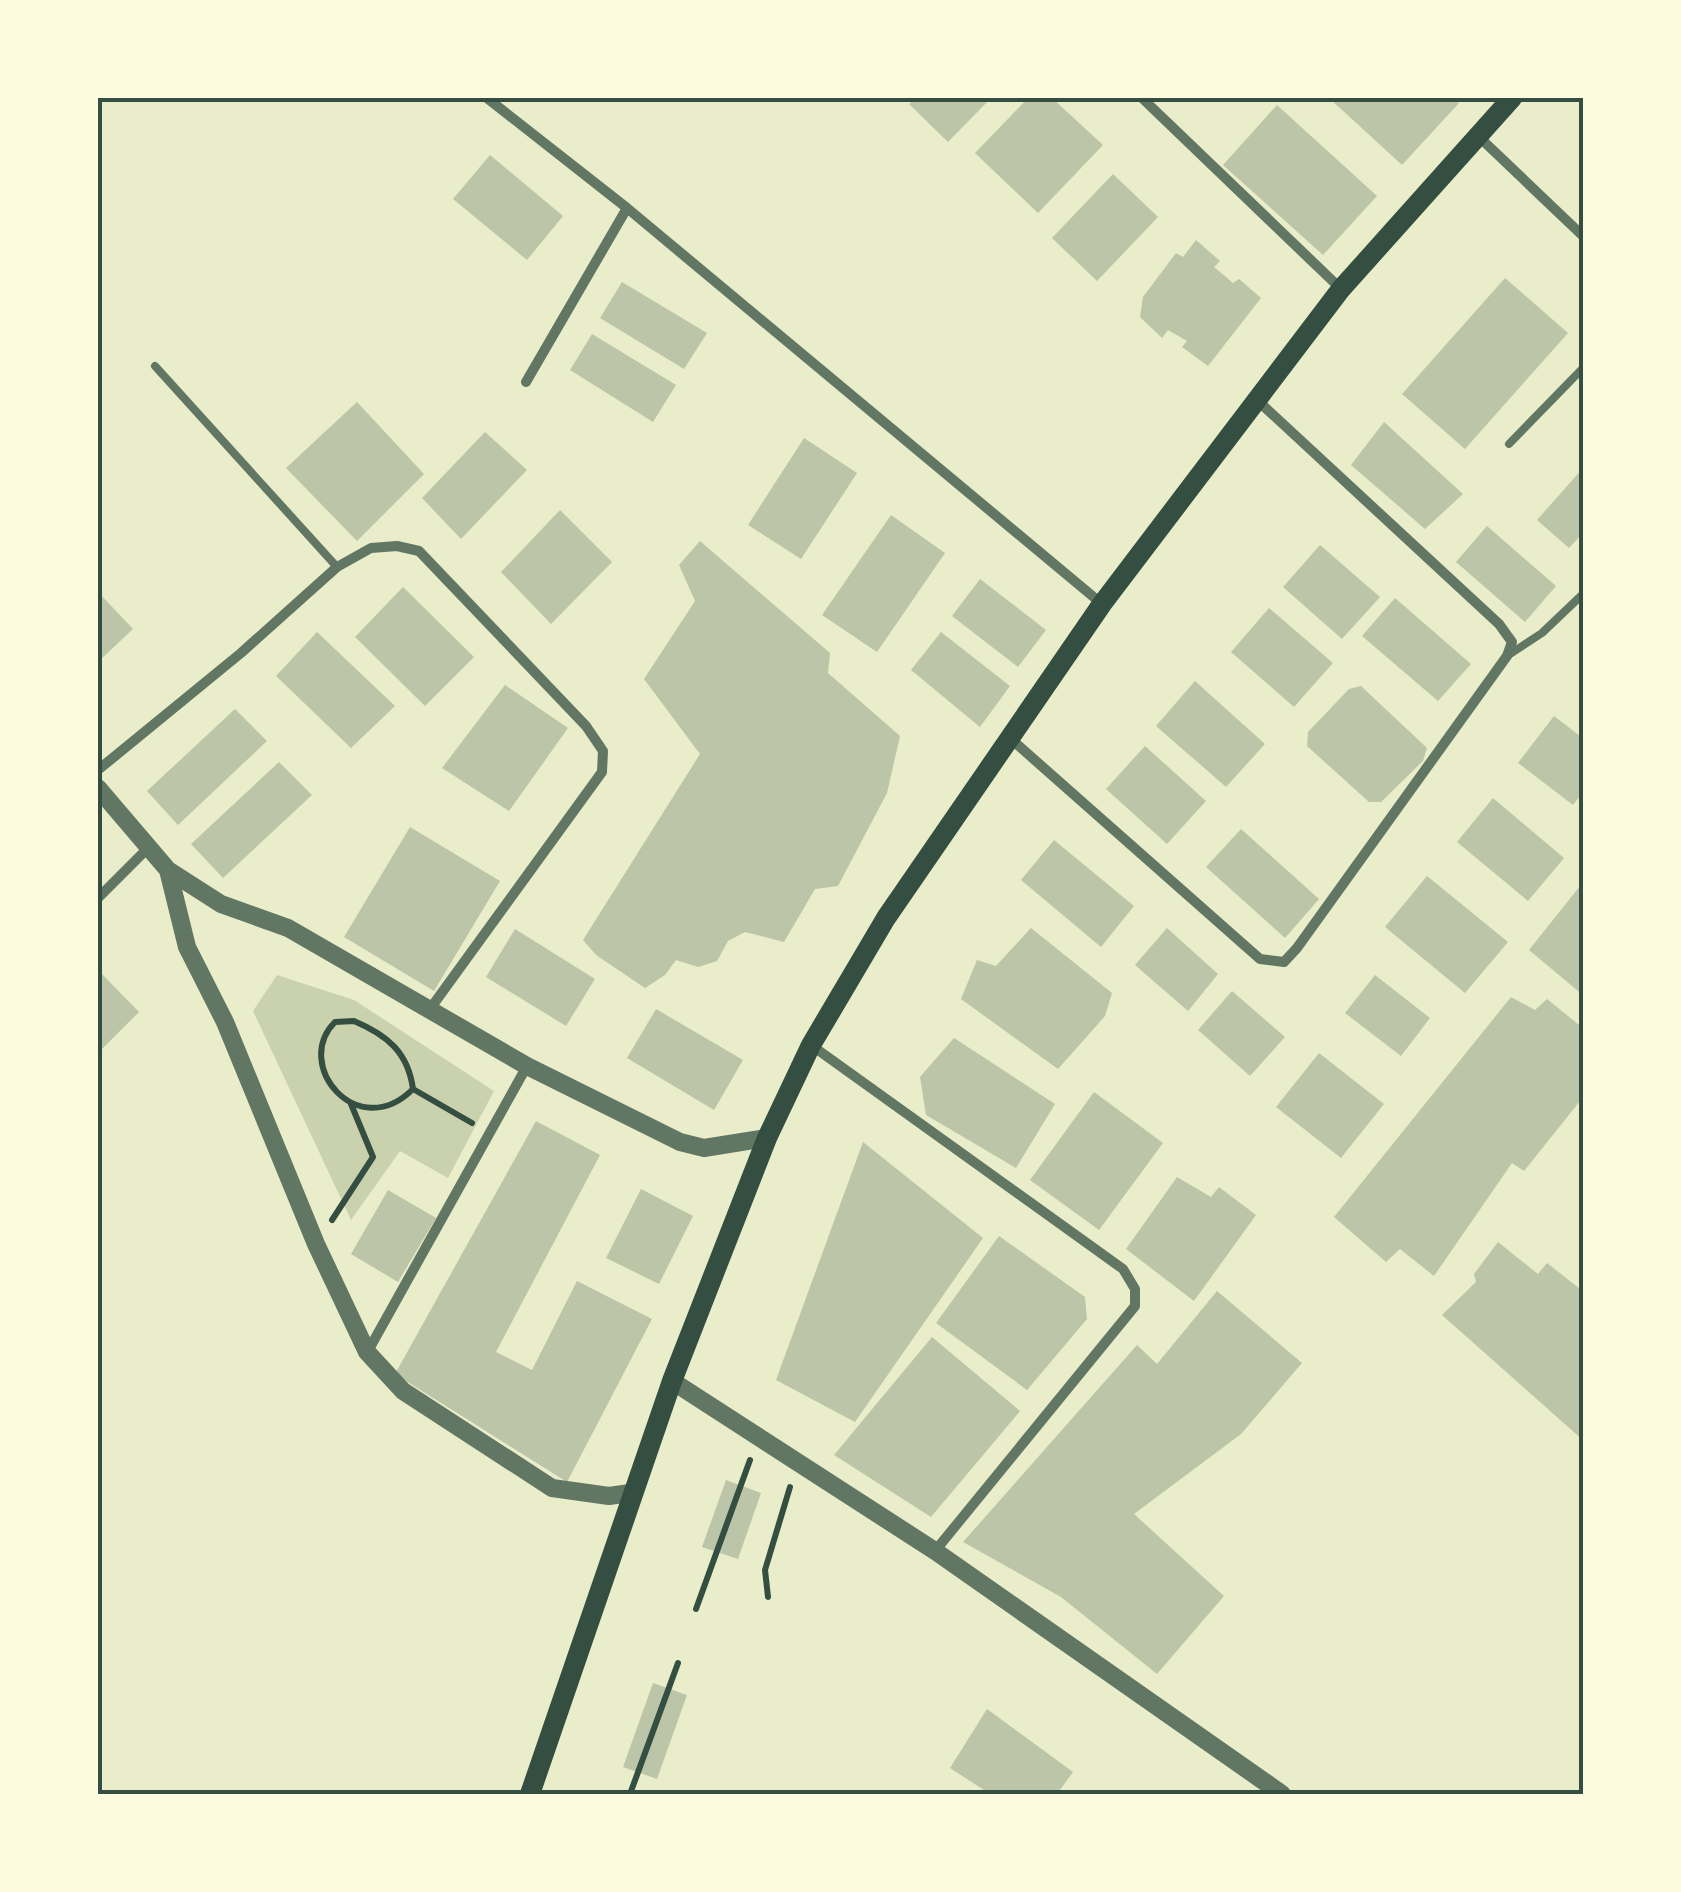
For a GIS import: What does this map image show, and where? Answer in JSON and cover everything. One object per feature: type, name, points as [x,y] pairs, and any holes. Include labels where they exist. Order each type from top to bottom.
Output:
[{"type":"main road","points":[[530,1794],[630,1493],[672,1381],[768,1138],[811,1045],[886,918],[1102,604],[1341,290],[1510,98]]},
{"type":"street","points":[[487,98],[627,208],[1102,604]]},
{"type":"street","points":[[1142,98],[1341,290]]},
{"type":"street","points":[[1477,135],[1584,237]]},
{"type":"street","points":[[526,382],[627,208]]},
{"type":"street","points":[[1011,739],[1260,959],[1284,962],[1507,656],[1512,642],[1499,624],[1257,400]]},
{"type":"street","points":[[98,770],[241,654],[337,567],[371,548],[397,546],[419,551],[586,726],[603,751],[602,772],[430,1008]]},
{"type":"street","points":[[98,788],[168,870],[221,904],[288,928],[527,1066],[680,1142],[704,1148],[768,1138]]},
{"type":"street","points":[[98,898],[149,848]]},
{"type":"street","points":[[168,870],[187,947],[225,1022],[316,1244],[367,1352],[403,1391],[552,1488],[609,1496],[630,1493]]},
{"type":"street","points":[[811,1045],[1123,1269],[1135,1288],[1135,1306],[934,1551]]},
{"type":"street","points":[[367,1352],[527,1066]]},
{"type":"street","points":[[672,1381],[934,1551],[1282,1794]]},
{"type":"lane","points":[[155,366],[337,567]]},
{"type":"lane","points":[[1509,444],[1584,367]]},
{"type":"lane","points":[[1507,656],[1542,633],[1584,593]]},
{"type":"path","points":[[316,1244],[373,1158],[351,1103],[330,1082],[319,1057],[322,1034],[335,1022],[354,1021],[395,1046],[410,1064],[412,1089],[398,1103],[371,1111],[351,1103]]},
{"type":"path","points":[[412,1089],[490,1134]]},
{"type":"path","points":[[749,1462],[764,1468]]},
{"type":"path","points":[[768,1597],[765,1570],[793,1479]]},
{"type":"path","points":[[696,1609],[742,1486]]},
{"type":"path","points":[[630,1794],[678,1663]]},
{"type":"green space","points":[[277,975],[354,1000],[494,1091],[448,1178],[400,1151],[351,1220],[253,1011]]},
{"type":"building","points":[[916,98],[991,98],[948,142],[909,104]]},
{"type":"building","points":[[1028,98],[1052,98],[1103,145],[1038,213],[975,153]]},
{"type":"building","points":[[1329,98],[1453,98],[1459,103],[1402,165]]},
{"type":"building","points":[[1277,105],[1377,196],[1323,255],[1223,165]]},
{"type":"building","points":[[490,155],[563,216],[527,260],[453,199]]},
{"type":"building","points":[[1113,174],[1158,217],[1097,281],[1052,238]]},
{"type":"building","points":[[1196,240],[1220,261],[1214,267],[1233,283],[1239,279],[1261,298],[1208,366],[1182,347],[1187,341],[1168,330],[1162,338],[1140,317],[1143,297],[1176,253],[1183,257]]},
{"type":"building","points":[[1505,278],[1568,333],[1465,449],[1402,394]]},
{"type":"building","points":[[622,282],[707,333],[684,369],[600,318]]},
{"type":"building","points":[[592,334],[676,385],[653,422],[570,370]]},
{"type":"building","points":[[357,402],[424,474],[357,541],[286,468]]},
{"type":"building","points":[[1384,422],[1463,494],[1425,529],[1351,465]]},
{"type":"building","points":[[485,432],[527,470],[461,539],[422,498]]},
{"type":"building","points":[[804,438],[857,473],[801,559],[748,525]]},
{"type":"building","points":[[1584,467],[1584,532],[1569,548],[1537,520]]},
{"type":"building","points":[[560,510],[612,562],[551,624],[501,572]]},
{"type":"building","points":[[891,515],[945,553],[877,652],[822,615]]},
{"type":"building","points":[[1487,526],[1556,586],[1525,622],[1456,562]]},
{"type":"building","points":[[700,541],[830,653],[828,673],[900,736],[887,793],[838,886],[815,889],[784,942],[745,932],[728,941],[717,961],[698,967],[676,960],[665,975],[645,988],[596,955],[583,940],[700,754],[644,679],[695,601],[679,565]]},
{"type":"building","points":[[1320,545],[1380,597],[1342,639],[1283,587]]},
{"type":"building","points":[[980,579],[1046,630],[1018,667],[952,616]]},
{"type":"building","points":[[403,587],[474,657],[425,706],[355,637]]},
{"type":"building","points":[[98,592],[133,629],[98,662]]},
{"type":"building","points":[[1395,598],[1471,664],[1438,701],[1362,636]]},
{"type":"building","points":[[1269,608],[1333,663],[1294,707],[1231,652]]},
{"type":"building","points":[[317,632],[395,706],[351,748],[276,676]]},
{"type":"building","points":[[941,632],[1010,686],[980,727],[911,670]]},
{"type":"building","points":[[1195,681],[1265,744],[1226,787],[1156,726]]},
{"type":"building","points":[[505,685],[568,728],[509,811],[442,768]]},
{"type":"building","points":[[1361,686],[1427,748],[1423,761],[1381,802],[1369,802],[1307,746],[1308,732],[1349,689]]},
{"type":"building","points":[[235,709],[267,741],[178,825],[147,791]]},
{"type":"building","points":[[1554,716],[1584,739],[1584,791],[1573,805],[1518,763]]},
{"type":"building","points":[[1145,746],[1206,801],[1167,844],[1106,789]]},
{"type":"building","points":[[279,762],[312,795],[223,878],[191,844]]},
{"type":"building","points":[[1493,798],[1564,858],[1528,901],[1457,842]]},
{"type":"building","points":[[410,827],[500,881],[434,991],[344,937]]},
{"type":"building","points":[[1241,829],[1319,899],[1285,938],[1206,867]]},
{"type":"building","points":[[1054,840],[1134,906],[1101,947],[1021,880]]},
{"type":"building","points":[[1427,876],[1508,942],[1465,993],[1385,927]]},
{"type":"building","points":[[1584,881],[1584,996],[1529,950]]},
{"type":"building","points":[[1031,928],[1112,993],[1105,1016],[1058,1069],[961,999],[977,960],[996,966]]},
{"type":"building","points":[[1167,928],[1218,974],[1188,1011],[1135,965]]},
{"type":"building","points":[[515,929],[595,979],[566,1026],[486,977]]},
{"type":"building","points":[[98,970],[139,1012],[98,1053]]},
{"type":"building","points":[[1375,975],[1430,1018],[1401,1056],[1345,1013]]},
{"type":"building","points":[[1232,991],[1285,1037],[1250,1076],[1198,1030]]},
{"type":"building","points":[[1511,997],[1535,1010],[1547,999],[1584,1029],[1584,1096],[1524,1171],[1512,1163],[1434,1276],[1400,1249],[1386,1262],[1334,1217]]},
{"type":"building","points":[[656,1009],[743,1060],[714,1110],[627,1058]]},
{"type":"building","points":[[954,1038],[1055,1104],[1016,1168],[926,1115],[920,1077]]},
{"type":"building","points":[[1319,1053],[1384,1104],[1341,1158],[1276,1107]]},
{"type":"building","points":[[1094,1092],[1163,1143],[1099,1230],[1030,1180]]},
{"type":"building","points":[[536,1121],[600,1155],[496,1352],[532,1370],[577,1281],[652,1319],[567,1482],[395,1374]]},
{"type":"building","points":[[863,1142],[983,1238],[855,1422],[776,1380]]},
{"type":"building","points":[[1177,1177],[1211,1197],[1219,1187],[1256,1215],[1194,1301],[1126,1249]]},
{"type":"building","points":[[641,1189],[693,1216],[659,1284],[606,1258]]},
{"type":"building","points":[[388,1190],[436,1218],[398,1282],[351,1254]]},
{"type":"building","points":[[999,1236],[1085,1297],[1087,1319],[1027,1390],[936,1323]]},
{"type":"building","points":[[1498,1242],[1538,1274],[1547,1263],[1584,1292],[1584,1441],[1442,1315],[1476,1282],[1474,1274]]},
{"type":"building","points":[[1217,1291],[1302,1363],[1241,1434],[1134,1514],[1224,1596],[1157,1674],[1061,1597],[963,1542],[1137,1345],[1157,1364]]},
{"type":"building","points":[[932,1337],[1020,1411],[931,1517],[834,1455]]},
{"type":"building","points":[[726,1480],[761,1493],[738,1559],[702,1547]]},
{"type":"building","points":[[653,1683],[687,1695],[657,1779],[623,1767]]},
{"type":"building","points":[[987,1709],[1073,1772],[1057,1794],[981,1794],[984,1790],[950,1768]]}]
